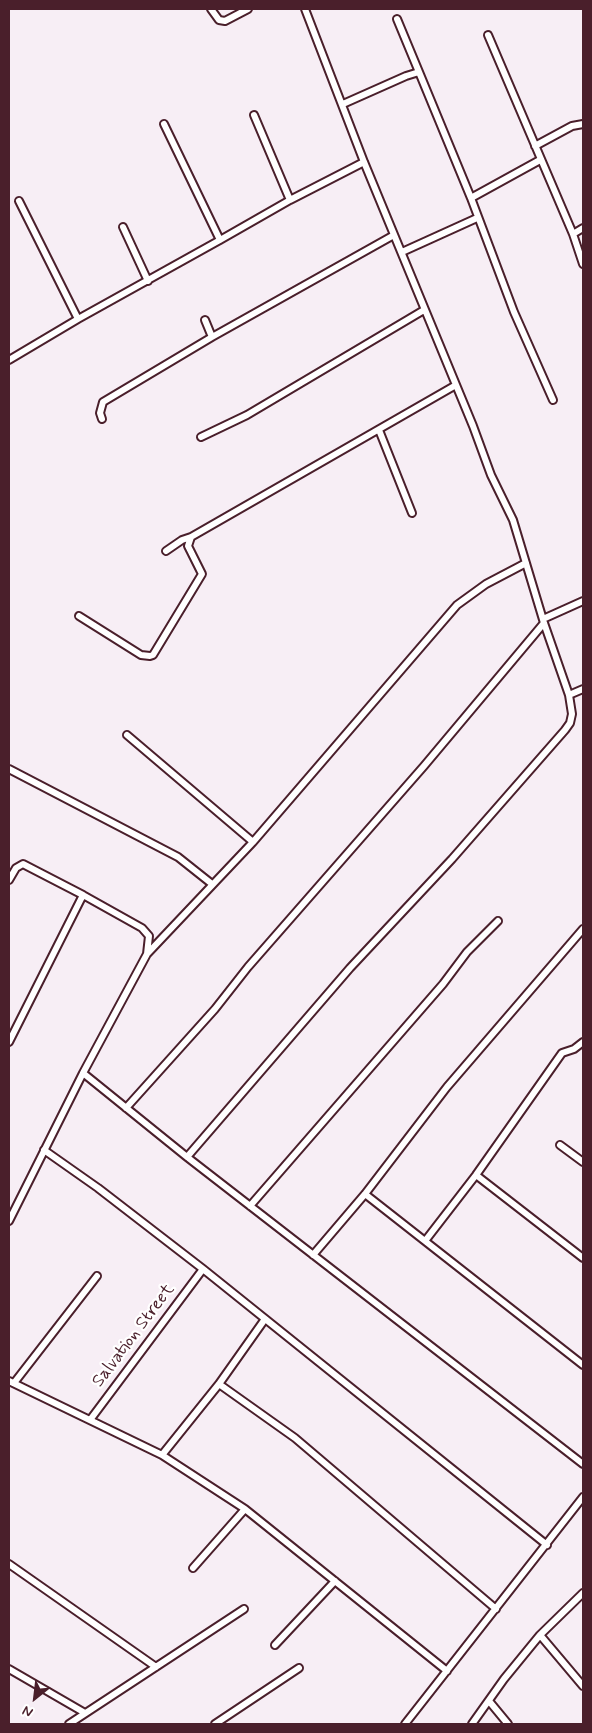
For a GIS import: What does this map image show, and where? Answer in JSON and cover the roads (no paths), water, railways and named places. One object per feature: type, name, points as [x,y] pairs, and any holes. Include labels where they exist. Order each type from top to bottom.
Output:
[{"type":"street","points":[[211,9],[219,20],[225,20],[248,9]]},
{"type":"street","points":[[187,1157],[350,968],[452,859],[570,723],[569,695],[543,621],[513,520],[491,475],[304,9]]},
{"type":"street","points":[[397,18],[471,198],[514,312],[553,400]]},
{"type":"street","points":[[488,35],[573,234],[583,264]]},
{"type":"street","points":[[343,104],[419,72]]},
{"type":"street","points":[[254,115],[290,200]]},
{"type":"street","points":[[164,124],[220,240]]},
{"type":"street","points":[[535,146],[572,126],[583,124]]},
{"type":"street","points":[[471,198],[540,160]]},
{"type":"street","points":[[9,360],[290,200],[364,162]]},
{"type":"street","points":[[19,200],[78,319]]},
{"type":"street","points":[[402,252],[477,218]]},
{"type":"street","points":[[123,227],[148,281]]},
{"type":"street","points":[[573,234],[583,228]]},
{"type":"street","points":[[102,419],[100,413],[103,402],[212,337],[394,235]]},
{"type":"street","points":[[201,437],[247,415],[424,310]]},
{"type":"street","points":[[205,320],[212,337]]},
{"type":"street","points":[[166,551],[182,540],[190,538],[456,386]]},
{"type":"street","points":[[379,430],[412,513]]},
{"type":"street","points":[[79,616],[141,655],[150,656],[153,654],[202,574],[188,546],[190,538]]},
{"type":"street","points":[[9,1221],[82,1072],[147,954],[252,842],[458,605],[486,584],[526,563]]},
{"type":"street","points":[[126,1108],[196,1031],[248,967],[424,766],[543,621],[583,601]]},
{"type":"street","points":[[569,695],[583,688]]},
{"type":"street","points":[[127,735],[252,842]]},
{"type":"street","points":[[9,769],[178,857],[212,884]]},
{"type":"street","points":[[9,880],[16,868],[23,864],[83,895],[142,928],[149,936],[147,954]]},
{"type":"street","points":[[9,1042],[83,895]]},
{"type":"street","points":[[250,1206],[388,1048],[467,952],[498,921]]},
{"type":"street","points":[[313,1255],[365,1194],[447,1086],[583,929]]},
{"type":"street","points":[[425,1241],[476,1175],[562,1053],[574,1049],[583,1042]]},
{"type":"street","points":[[82,1072],[187,1157],[583,1464]]},
{"type":"street","points":[[560,1145],[583,1162]]},
{"type":"street","points":[[44,1150],[98,1188],[203,1270],[547,1545]]},
{"type":"street","points":[[476,1175],[583,1258]]},
{"type":"street","points":[[365,1194],[583,1365]]},
{"type":"street","name":"Salvation Street","points":[[90,1420],[203,1270]]},
{"type":"street","points":[[97,1276],[11,1382],[162,1455],[245,1509],[447,1671]]},
{"type":"street","points":[[162,1455],[219,1384],[265,1319]]},
{"type":"street","points":[[219,1384],[295,1438],[496,1610]]},
{"type":"street","points":[[405,1724],[583,1497]]},
{"type":"street","points":[[193,1568],[245,1509]]},
{"type":"street","points":[[9,1564],[156,1667]]},
{"type":"street","points":[[275,1645],[334,1581]]},
{"type":"street","points":[[472,1724],[540,1635],[583,1593]]},
{"type":"street","points":[[69,1724],[244,1609]]},
{"type":"street","points":[[540,1635],[583,1686]]},
{"type":"street","points":[[214,1724],[299,1668]]},
{"type":"street","points":[[9,1669],[85,1713]]},
{"type":"street","points":[[489,1701],[508,1724]]}]
